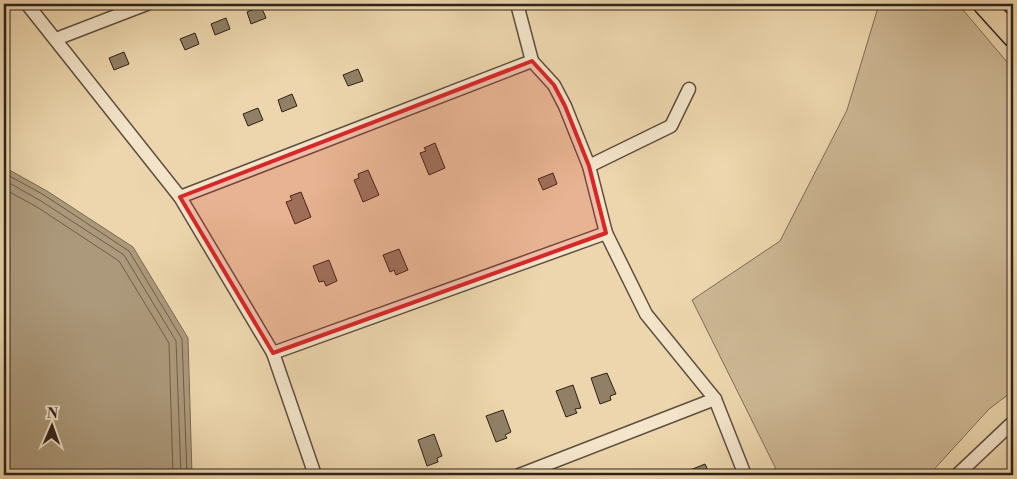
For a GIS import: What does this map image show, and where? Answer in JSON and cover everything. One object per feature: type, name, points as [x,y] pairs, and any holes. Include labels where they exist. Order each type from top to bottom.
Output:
[{"type":"main road","points":[[984,4],[1013,36]]},
{"type":"street","points":[[26,4],[56,39],[180,197],[274,353],[315,475]]},
{"type":"street","points":[[56,39],[147,4]]},
{"type":"street","points":[[517,4],[532,60],[554,85],[565,106],[589,166],[606,233],[646,314],[715,399],[745,475]]},
{"type":"street","points":[[180,197],[532,60]]},
{"type":"street","points":[[589,166],[670,126],[689,89]]},
{"type":"street","points":[[274,353],[606,233]]},
{"type":"street","points":[[519,475],[715,399]]},
{"type":"street","points":[[957,475],[1013,422]]},
{"type":"highlighted area","points":[[532,61],[554,85],[565,106],[589,166],[606,233],[273,353],[180,197]]},
{"type":"shaded area","points":[[879,4],[958,4],[1013,69],[1013,391],[989,409],[929,475],[779,475],[692,300],[780,241],[847,110]]},
{"type":"water","points":[[4,167],[47,191],[133,247],[188,338],[192,475],[4,475]]},
{"type":"building","points":[[261,6],[266,18],[251,24],[247,12]]},
{"type":"building","points":[[226,18],[230,29],[215,35],[211,24]]},
{"type":"building","points":[[195,33],[199,44],[185,50],[180,39]]},
{"type":"building","points":[[124,52],[129,64],[114,70],[109,58]]},
{"type":"building","points":[[358,69],[363,81],[348,86],[343,75]]},
{"type":"building","points":[[292,94],[297,106],[282,112],[278,100]]},
{"type":"building","points":[[258,108],[263,120],[248,126],[243,114]]},
{"type":"building","points":[[435,143],[445,168],[429,175],[420,153],[426,151],[424,148]]},
{"type":"building","points":[[368,170],[379,195],[363,202],[354,180],[359,178],[358,174]]},
{"type":"building","points":[[553,173],[557,184],[543,190],[538,179]]},
{"type":"building","points":[[301,192],[311,217],[295,224],[286,202],[292,200],[290,196]]},
{"type":"building","points":[[399,249],[408,270],[396,275],[394,270],[390,272],[383,255]]},
{"type":"building","points":[[329,260],[337,281],[326,286],[324,281],[319,282],[313,266]]},
{"type":"building","points":[[607,373],[616,394],[610,396],[611,400],[600,404],[591,378]]},
{"type":"building","points":[[573,385],[581,408],[575,409],[577,413],[566,417],[556,391]]},
{"type":"building","points":[[503,410],[511,432],[505,435],[507,438],[496,442],[486,416]]},
{"type":"building","points":[[434,434],[442,456],[437,458],[438,462],[427,466],[418,440]]},
{"type":"building","points":[[705,464],[710,475],[693,475],[690,470]]}]
